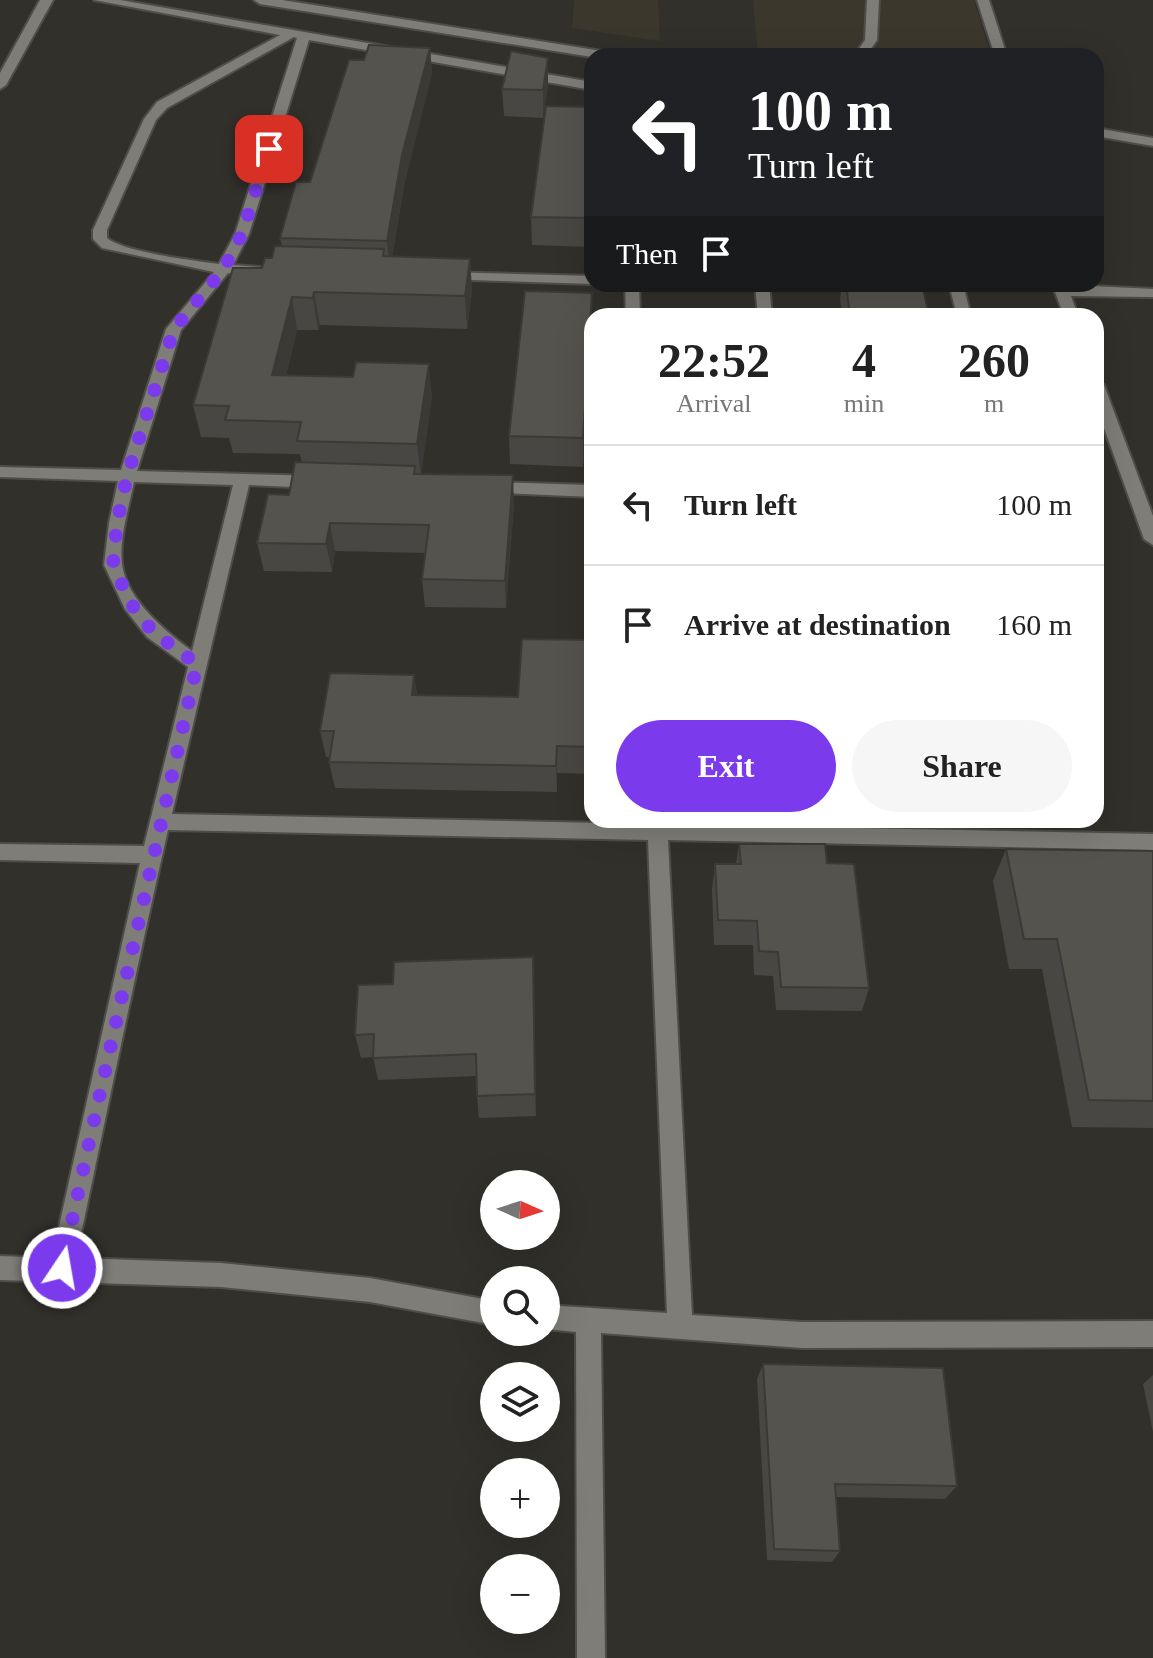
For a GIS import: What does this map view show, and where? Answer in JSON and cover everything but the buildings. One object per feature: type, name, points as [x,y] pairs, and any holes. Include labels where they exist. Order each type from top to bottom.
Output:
[{"type":"street","points":[[0,85],[47,0]]},
{"type":"street","points":[[100,0],[584,85]]},
{"type":"street","points":[[260,0],[584,52]]},
{"type":"street","points":[[866,48],[871,40],[873,0]]},
{"type":"street","points":[[983,0],[998,48]]},
{"type":"street","points":[[197,664],[153,632],[131,604],[113,565],[117,523],[127,476],[174,329],[223,270],[242,234],[298,35]]},
{"type":"street","points":[[269,272],[223,270],[107,245],[100,239],[100,230],[150,119],[162,105],[298,35]]},
{"type":"street","points":[[1104,133],[1153,142]]},
{"type":"street","points":[[423,275],[584,280]]},
{"type":"street","points":[[1104,290],[1153,293]]},
{"type":"street","points":[[1104,407],[1153,539]]},
{"type":"street","points":[[0,472],[338,483]]},
{"type":"street","points":[[62,1268],[126,966],[155,855],[242,480]]},
{"type":"street","points":[[465,487],[584,491]]},
{"type":"street","points":[[162,822],[584,825]]},
{"type":"street","points":[[657,828],[680,1327]]},
{"type":"street","points":[[719,828],[1153,842]]},
{"type":"street","points":[[0,852],[155,855]]},
{"type":"street","points":[[0,1268],[221,1275],[370,1290],[480,1310]]},
{"type":"street","points":[[560,1318],[802,1335],[1153,1334]]},
{"type":"street","points":[[588,1320],[591,1658]]},
{"type":"shaded area","points":[[574,0],[658,0],[660,41],[572,28]]},
{"type":"shaded area","points":[[753,0],[974,0],[989,48],[757,48]]},
{"type":"route","points":[[62,1268],[126,966],[155,855],[197,664],[153,632],[131,604],[113,565],[117,523],[127,476],[174,329],[223,270],[242,234],[269,149]]}]
